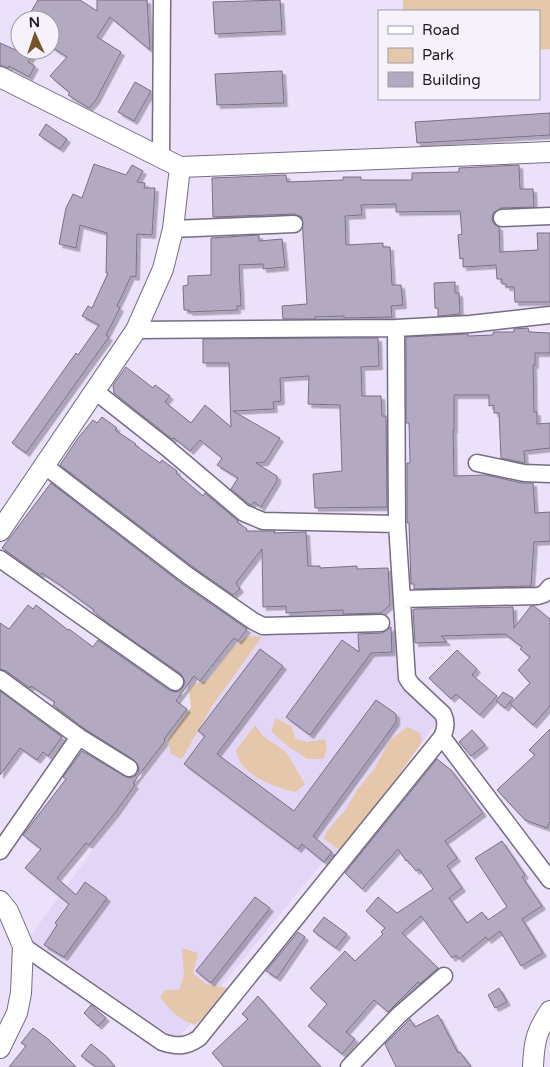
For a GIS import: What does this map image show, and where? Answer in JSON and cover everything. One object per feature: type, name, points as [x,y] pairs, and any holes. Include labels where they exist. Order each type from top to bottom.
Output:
[{"type":"street","points":[[160,158],[162,0]]},
{"type":"street","points":[[0,77],[180,167],[550,152]]},
{"type":"street","points":[[0,531],[136,330],[163,268],[172,229],[180,167]]},
{"type":"street","points":[[502,218],[550,216]]},
{"type":"street","points":[[172,229],[294,224]]},
{"type":"street","points":[[136,330],[396,328],[470,324],[550,315]]},
{"type":"street","points":[[23,946],[162,1042],[184,1046],[191,1044],[199,1038],[442,737],[445,730],[445,719],[407,678],[397,524],[396,328]]},
{"type":"street","points":[[95,391],[166,446],[244,512],[263,521],[397,524]]},
{"type":"street","points":[[478,463],[524,472],[550,474]]},
{"type":"street","points":[[45,466],[187,575],[253,622],[263,626],[381,623]]},
{"type":"street","points":[[0,560],[175,682]]},
{"type":"street","points":[[402,599],[538,596],[544,594],[550,587]]},
{"type":"street","points":[[0,679],[80,737],[129,768]]},
{"type":"street","points":[[0,851],[80,737]]},
{"type":"street","points":[[442,737],[550,880]]},
{"type":"street","points":[[0,901],[8,911],[23,946],[21,994],[17,1013],[0,1048]]},
{"type":"street","points":[[349,1067],[399,1015],[444,976]]},
{"type":"street","points":[[533,1067],[534,1045],[540,1026],[550,1011]]},
{"type":"shaded area","points":[[393,624],[397,676],[439,720],[334,858],[322,863],[177,1040],[29,938],[253,629]]},
{"type":"green space","points":[[403,0],[550,0],[550,49],[540,50],[540,10],[403,10]]},
{"type":"green space","points":[[248,636],[262,637],[212,706],[182,759],[171,754],[168,740],[191,707],[189,691],[195,683],[207,681],[234,646]]},
{"type":"green space","points":[[276,718],[292,727],[295,739],[307,742],[325,739],[327,749],[323,759],[307,759],[285,744],[271,731]]},
{"type":"green space","points":[[255,725],[263,736],[286,752],[305,784],[296,792],[274,786],[260,779],[241,763],[236,750]]},
{"type":"green space","points":[[407,727],[420,733],[422,742],[344,853],[324,839],[327,831],[346,809],[357,790],[375,768],[389,741]]},
{"type":"green space","points":[[182,948],[198,953],[193,973],[206,984],[228,988],[214,1008],[195,1025],[175,1014],[160,997],[165,990],[179,990],[184,975]]},
{"type":"building","points":[[38,0],[80,0],[97,11],[97,0],[147,0],[150,50],[110,17],[97,37],[121,52],[96,100],[89,108],[68,95],[70,93],[50,76],[67,57],[60,52],[60,10],[32,10]]},
{"type":"building","points":[[280,0],[282,31],[215,34],[213,2]]},
{"type":"building","points":[[0,43],[10,47],[10,60],[29,60],[28,62],[35,66],[29,77],[9,66],[8,68],[0,65]]},
{"type":"building","points":[[282,71],[284,103],[217,105],[215,74]]},
{"type":"building","points":[[135,82],[151,91],[134,121],[118,112]]},
{"type":"building","points":[[550,113],[550,135],[417,143],[415,122]]},
{"type":"building","points":[[46,124],[67,139],[60,149],[39,135]]},
{"type":"building","points":[[94,164],[126,175],[132,165],[143,171],[137,182],[145,183],[144,188],[155,188],[152,235],[137,234],[136,277],[131,276],[117,306],[120,308],[106,335],[109,337],[26,453],[12,443],[76,353],[78,355],[99,325],[82,316],[88,306],[92,308],[108,273],[106,273],[107,233],[80,225],[76,248],[59,244],[66,208],[73,194],[82,198]]},
{"type":"building","points":[[519,165],[520,189],[533,189],[534,207],[501,208],[493,213],[492,219],[494,224],[499,227],[500,252],[538,250],[537,233],[550,233],[550,302],[515,302],[514,287],[506,287],[506,284],[502,284],[502,279],[497,279],[496,265],[463,267],[463,258],[460,259],[458,235],[462,234],[460,211],[396,212],[396,204],[361,205],[362,215],[345,216],[346,245],[383,243],[383,247],[390,247],[392,285],[401,285],[403,305],[391,306],[392,317],[344,318],[344,316],[315,317],[315,319],[283,319],[282,306],[307,304],[302,217],[294,214],[213,217],[212,178],[286,175],[287,182],[343,180],[343,177],[361,177],[361,180],[412,180],[412,173],[459,172],[459,168]]},
{"type":"building","points":[[259,235],[259,241],[282,239],[285,267],[263,269],[263,264],[239,265],[241,306],[237,306],[237,310],[189,312],[189,310],[184,310],[183,286],[188,285],[188,276],[211,275],[211,238]]},
{"type":"building","points":[[455,282],[455,293],[459,293],[460,314],[438,316],[438,308],[435,308],[434,283]]},
{"type":"building","points":[[528,328],[529,332],[550,333],[550,353],[535,353],[535,365],[533,365],[534,412],[537,412],[537,424],[550,423],[550,448],[524,451],[525,463],[501,458],[499,413],[494,413],[494,405],[489,406],[489,395],[454,395],[453,430],[454,476],[486,475],[522,483],[533,483],[535,513],[550,512],[550,541],[534,542],[531,586],[414,589],[414,584],[411,584],[409,523],[407,523],[407,463],[410,463],[409,423],[406,423],[406,337],[468,334],[468,336],[493,335],[493,332],[514,332],[514,329]]},
{"type":"building","points":[[378,338],[379,366],[361,367],[362,396],[381,396],[382,416],[386,416],[387,507],[315,508],[313,474],[342,471],[340,405],[308,404],[309,376],[280,378],[281,401],[273,402],[274,409],[233,411],[280,438],[265,462],[256,463],[277,476],[277,481],[261,507],[254,502],[251,505],[249,504],[231,489],[238,478],[217,465],[222,458],[200,440],[190,451],[114,393],[113,385],[126,367],[153,388],[155,385],[170,396],[165,402],[191,423],[205,405],[231,427],[229,363],[203,363],[203,339]]},
{"type":"building","points":[[102,417],[117,428],[115,430],[160,463],[162,460],[177,471],[176,473],[203,496],[205,493],[247,529],[246,531],[275,531],[274,533],[306,532],[308,566],[320,566],[320,568],[357,566],[357,569],[388,568],[390,605],[381,613],[343,614],[343,610],[286,613],[286,606],[263,607],[262,549],[236,583],[240,589],[233,595],[193,567],[60,465],[93,420],[97,423]]},
{"type":"building","points":[[51,483],[181,583],[247,629],[238,641],[234,638],[200,681],[194,676],[176,701],[187,709],[133,783],[135,785],[115,813],[89,845],[86,843],[57,878],[76,895],[85,882],[107,898],[64,957],[44,945],[57,925],[55,923],[69,904],[25,868],[41,849],[23,835],[66,779],[63,777],[82,751],[128,778],[134,777],[138,773],[139,768],[134,760],[85,729],[53,705],[55,702],[0,669],[0,623],[9,629],[28,605],[33,609],[36,605],[93,647],[98,640],[169,690],[180,691],[185,682],[181,674],[109,624],[94,610],[60,585],[42,573],[40,575],[2,548]]},
{"type":"building","points":[[531,606],[534,606],[550,619],[550,706],[533,725],[510,704],[530,683],[518,670],[530,657],[520,649],[522,647],[505,634],[441,636],[447,642],[415,643],[413,610],[415,609],[513,607],[514,628]]},
{"type":"building","points":[[391,627],[392,652],[371,653],[310,735],[286,717],[342,640],[359,652],[358,634],[382,633]]},
{"type":"building","points":[[260,649],[283,666],[217,754],[294,811],[376,700],[396,714],[396,722],[313,836],[332,852],[324,862],[302,844],[298,849],[184,764],[205,736],[198,731]]},
{"type":"building","points":[[457,650],[477,669],[472,675],[497,696],[480,715],[456,694],[451,699],[429,678]]},
{"type":"building","points":[[0,691],[62,737],[48,756],[43,752],[37,760],[20,748],[0,775]]},
{"type":"building","points":[[503,692],[513,698],[505,708],[496,701]]},
{"type":"building","points":[[550,729],[550,821],[547,828],[525,820],[497,790],[535,755],[529,750]]},
{"type":"building","points":[[472,730],[485,745],[471,756],[459,742]]},
{"type":"building","points":[[437,759],[451,770],[483,813],[445,841],[457,858],[447,866],[462,888],[449,898],[467,923],[482,912],[488,920],[507,907],[475,858],[502,841],[525,875],[522,877],[542,906],[522,919],[543,953],[521,966],[500,931],[488,940],[486,937],[459,959],[456,955],[452,958],[421,916],[402,933],[438,968],[420,984],[418,982],[388,1012],[374,1000],[346,1032],[355,1039],[342,1054],[308,1026],[327,1004],[310,988],[345,951],[355,961],[383,934],[381,932],[385,928],[366,911],[378,897],[397,913],[433,889],[419,869],[416,871],[398,849],[362,889],[345,873]]},
{"type":"building","points":[[255,897],[270,908],[211,983],[196,971]]},
{"type":"building","points":[[324,917],[347,934],[336,948],[313,931]]},
{"type":"building","points":[[298,932],[305,937],[277,978],[266,971]]},
{"type":"building","points":[[499,988],[507,1002],[495,1008],[488,995]]},
{"type":"building","points":[[258,996],[321,1067],[224,1067],[212,1053],[248,1019],[242,1014]]},
{"type":"building","points":[[91,1005],[106,1018],[98,1026],[84,1013]]},
{"type":"building","points":[[438,1015],[458,1053],[460,1052],[471,1067],[396,1067],[385,1044],[410,1019],[415,1027]]},
{"type":"building","points":[[33,1028],[48,1039],[76,1067],[9,1067],[26,1046],[21,1043]]},
{"type":"building","points":[[91,1044],[106,1056],[115,1067],[96,1067],[81,1056]]}]
